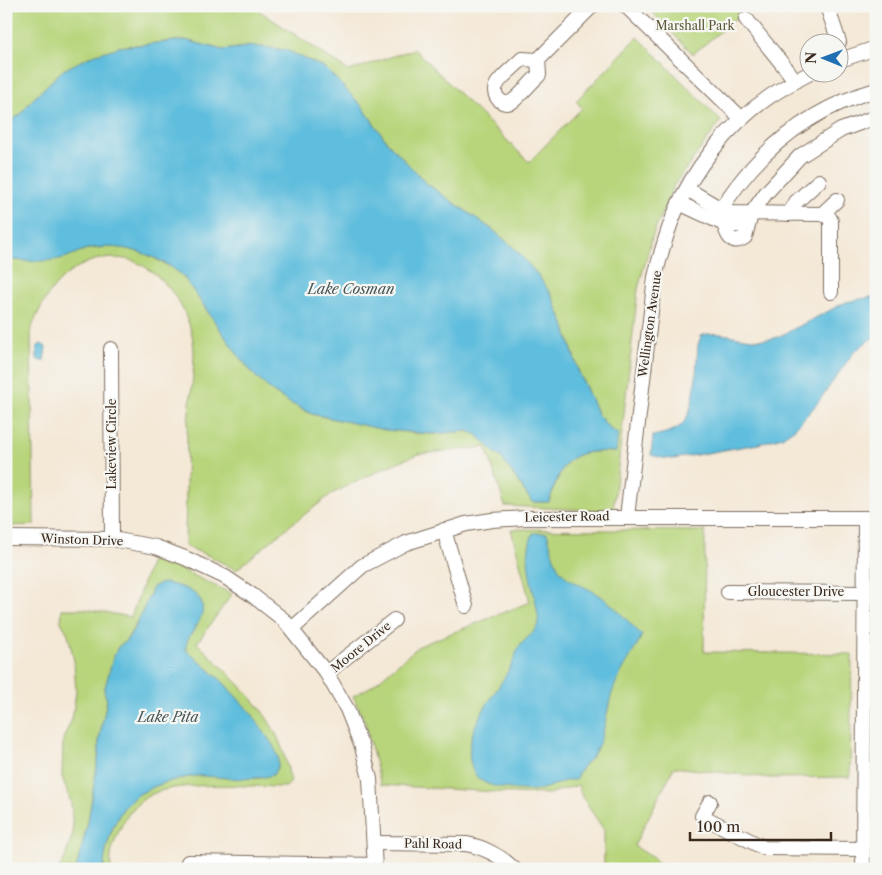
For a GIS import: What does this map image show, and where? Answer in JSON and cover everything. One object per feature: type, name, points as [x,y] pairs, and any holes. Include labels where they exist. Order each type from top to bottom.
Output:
[{"type":"street","points":[[538,60],[592,6]]},
{"type":"street","points":[[626,6],[742,119]]},
{"type":"street","points":[[827,6],[835,32]]},
{"type":"street","points":[[746,19],[796,81]]},
{"type":"street","points":[[850,57],[876,48]]},
{"type":"street","name":"Wellington Avenue","points":[[627,517],[655,277],[664,241],[679,203],[708,156],[730,130],[768,98],[800,79]]},
{"type":"street","points":[[720,217],[752,166],[782,138],[822,110],[876,90]]},
{"type":"street","points":[[687,189],[732,226],[744,224],[766,193],[800,156],[841,130],[876,118]]},
{"type":"street","points":[[789,214],[796,202],[819,181]]},
{"type":"street","points":[[822,214],[837,200]]},
{"type":"street","points":[[679,203],[720,217]]},
{"type":"street","points":[[750,218],[789,214],[822,214],[829,217],[831,221],[831,292]]},
{"type":"street","name":"Lakeview Circle","points":[[111,349],[112,539]]},
{"type":"street","name":"Leicester Road","points":[[292,628],[362,566],[406,543],[444,530],[492,520],[627,517],[870,518]]},
{"type":"street","points":[[863,869],[870,755],[870,682],[864,593],[870,518]]},
{"type":"street","points":[[444,530],[466,606]]},
{"type":"street","name":"Winston Drive","points":[[6,538],[112,539],[156,547],[225,577],[284,620],[327,674],[347,709],[362,747],[370,779],[375,867]]},
{"type":"street","name":"Gloucester Drive","points":[[728,592],[864,593]]},
{"type":"street","name":"Moore Drive","points":[[327,674],[394,620]]},
{"type":"street","points":[[710,802],[702,816],[764,848],[863,849]]},
{"type":"street","name":"Pahl Road","points":[[375,843],[466,844],[478,846],[507,862],[514,869]]},
{"type":"street","points":[[188,862],[375,867]]},
{"type":"green space","points":[[6,6],[252,6],[349,71],[414,49],[529,162],[582,108],[576,101],[638,37],[721,121],[674,185],[653,234],[638,289],[613,511],[505,506],[486,447],[419,454],[393,464],[333,493],[236,570],[185,546],[187,432],[194,353],[190,326],[177,300],[159,277],[136,262],[113,258],[91,261],[74,269],[65,276],[45,300],[31,330],[34,525],[6,526],[6,375],[8,346],[6,336],[6,259],[107,247],[126,248],[143,252],[183,276],[240,358],[255,376],[273,392],[290,403],[312,414],[411,433],[433,434],[467,431],[476,434],[501,457],[532,502],[549,502],[564,467],[577,455],[615,452],[610,429],[598,415],[578,370],[564,324],[551,294],[537,274],[515,249],[493,230],[427,184],[387,142],[362,106],[324,68],[286,50],[253,46],[223,50],[185,40],[119,47],[63,70],[30,102],[20,115],[6,123]]},
{"type":"green space","name":"Marshall Park","points":[[646,6],[751,6],[693,54]]},
{"type":"green space","points":[[511,529],[705,531],[704,652],[852,654],[850,777],[770,778],[674,767],[634,846],[652,857],[666,869],[604,869],[604,830],[582,797],[578,785],[548,794],[381,785],[365,722],[353,696],[372,686],[419,646],[530,602]]},
{"type":"green space","points":[[152,558],[232,594],[197,643],[240,686],[269,721],[281,746],[291,782],[286,787],[216,785],[178,787],[150,795],[136,805],[125,819],[112,848],[111,869],[104,869],[108,841],[112,831],[120,813],[132,799],[154,787],[189,777],[262,778],[274,747],[221,680],[186,650],[185,643],[197,626],[193,593],[174,585],[145,608],[126,641],[118,647],[104,691],[107,700],[99,740],[99,753],[88,822],[76,869],[58,869],[65,858],[73,833],[71,802],[62,777],[63,739],[72,719],[76,692],[74,661],[68,634],[61,622],[62,609],[85,609],[131,617]]},
{"type":"water","name":"Lake Cosman","points":[[185,40],[223,50],[253,46],[286,50],[325,68],[362,106],[387,142],[427,184],[493,230],[515,249],[537,274],[551,294],[564,324],[578,370],[598,415],[610,429],[618,434],[616,452],[577,455],[564,467],[549,502],[532,502],[501,457],[476,434],[467,431],[433,434],[385,430],[312,414],[273,392],[255,376],[240,358],[183,276],[163,262],[141,253],[105,247],[89,249],[64,258],[50,260],[27,261],[6,259],[6,123],[20,115],[30,102],[63,70],[93,55],[119,47]]},
{"type":"water","points":[[876,296],[876,337],[854,352],[816,405],[795,428],[782,437],[758,444],[673,459],[651,455],[653,436],[670,432],[679,427],[685,421],[689,412],[696,377],[698,345],[701,336],[717,334],[758,339],[778,337],[846,302]]},
{"type":"water","points":[[41,344],[46,347],[44,361],[37,359],[37,347]]},
{"type":"water","points":[[533,533],[547,533],[556,562],[563,574],[572,581],[603,597],[642,635],[615,685],[598,745],[593,755],[578,773],[576,780],[565,781],[547,788],[526,790],[494,786],[482,781],[472,769],[469,752],[471,739],[481,715],[510,668],[519,647],[537,627],[538,614],[528,560]]},
{"type":"water","name":"Lake Pita","points":[[164,583],[182,587],[201,600],[203,607],[201,615],[188,640],[186,650],[221,680],[252,714],[274,747],[278,757],[278,766],[273,775],[266,777],[237,779],[197,776],[172,781],[146,790],[132,799],[120,813],[108,841],[104,869],[76,869],[88,822],[99,753],[99,740],[107,700],[104,691],[113,658],[118,647],[126,641],[136,626],[153,587]]}]
